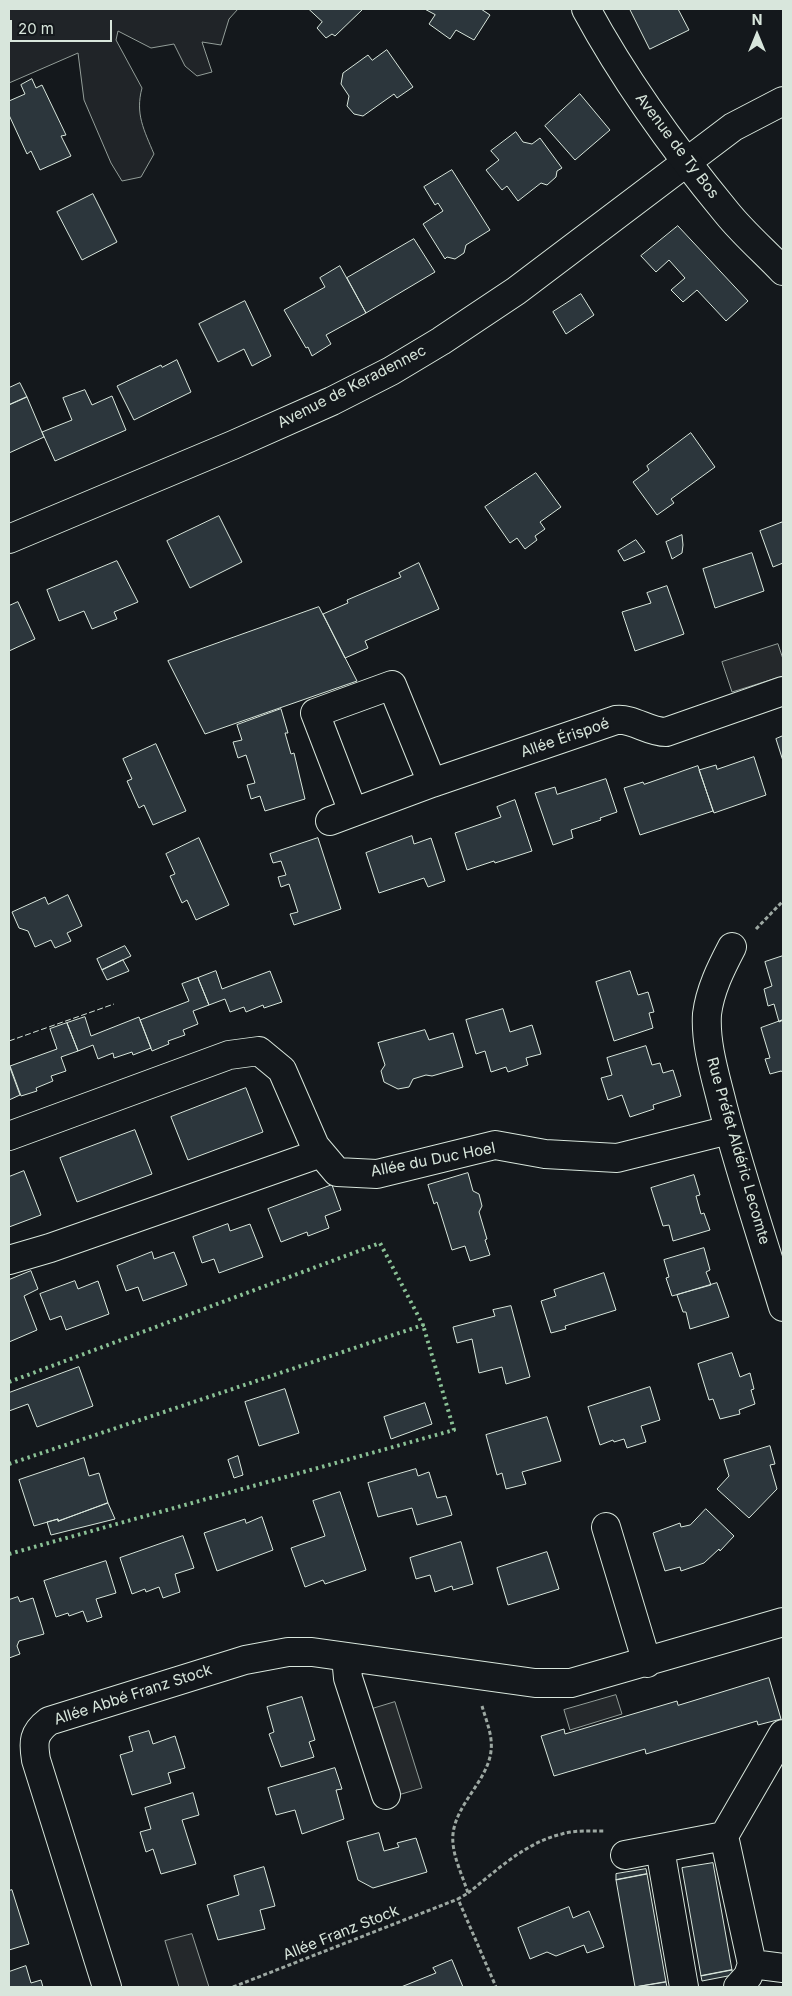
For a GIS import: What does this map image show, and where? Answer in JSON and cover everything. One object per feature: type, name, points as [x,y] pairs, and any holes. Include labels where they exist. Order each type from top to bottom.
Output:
[{"type":"street","name":"Avenue de Ty Bos","points":[[586,9],[634,89],[687,162],[728,215],[783,271]]},
{"type":"street","name":"Avenue de Keradennec","points":[[9,540],[233,445],[332,401],[391,371],[441,341],[516,291],[733,127],[783,101]]},
{"type":"street","name":"Allée Érispoé","points":[[432,783],[392,685],[315,713],[342,817],[432,783],[616,720],[624,719],[656,732],[666,732],[783,691]]},
{"type":"street","name":"Rue Préfet Aldéric Lecomte","points":[[732,947],[714,985],[707,1026],[714,1073],[729,1130],[783,1307]]},
{"type":"street","name":"Allée du Duc Hoel","points":[[9,1136],[229,1055],[259,1051],[282,1070],[315,1146],[337,1172],[377,1174],[495,1144],[545,1154],[617,1158],[729,1130]]},
{"type":"street","points":[[9,1260],[50,1248],[321,1153]]},
{"type":"street","points":[[606,1527],[647,1663]]},
{"type":"street","name":"Allée Abbé Franz Stock","points":[[107,1987],[36,1760],[34,1743],[37,1733],[49,1721],[245,1660],[272,1654],[300,1652],[536,1683],[571,1683],[647,1663],[783,1622]]},
{"type":"street","points":[[346,1657],[348,1678],[386,1796]]},
{"type":"street","points":[[738,1987],[748,1976],[752,1964],[724,1836],[783,1734]]},
{"type":"street","points":[[626,1855],[660,1850],[724,1836]]},
{"type":"street","points":[[660,1850],[684,1987]]},
{"type":"street","points":[[752,1964],[783,1968]]},
{"type":"path","points":[[732,947],[742,943],[783,902]]},
{"type":"path","points":[[468,1893],[453,1846],[453,1834],[455,1823],[486,1767],[491,1751],[490,1734],[480,1701],[483,1675]]},
{"type":"path","name":"Allée Franz Stock","points":[[234,1987],[458,1899],[510,1860],[537,1843],[561,1834],[606,1831],[626,1855]]},
{"type":"path","points":[[458,1899],[496,1987]]},
{"type":"shaded area","points":[[9,9],[238,9],[229,19],[221,45],[202,42],[212,72],[197,76],[185,66],[174,44],[151,48],[118,31],[116,40],[142,88],[140,114],[154,154],[141,177],[122,181],[111,163],[84,100],[78,53],[9,83]]},
{"type":"shaded area","points":[[778,644],[783,659],[783,676],[732,692],[722,662]]},
{"type":"shaded area","points":[[616,1695],[622,1714],[570,1730],[564,1710]]},
{"type":"shaded area","points":[[395,1702],[422,1788],[398,1795],[372,1709]]},
{"type":"shaded area","points":[[192,1934],[209,1987],[179,1987],[165,1941]]},
{"type":"building","points":[[309,9],[363,9],[335,36],[332,34],[326,38],[317,28],[322,22]]},
{"type":"building","points":[[425,9],[481,9],[490,15],[474,40],[456,30],[450,39],[429,24],[435,15]]},
{"type":"building","points":[[630,9],[678,9],[689,30],[650,49]]},
{"type":"building","points":[[387,50],[413,87],[397,98],[394,94],[363,116],[354,114],[347,106],[349,96],[341,84],[343,73],[368,55],[372,60]]},
{"type":"building","points":[[32,79],[36,88],[42,85],[66,135],[61,136],[71,156],[40,170],[31,151],[27,154],[9,115],[9,101],[25,94],[21,85]]},
{"type":"building","points":[[580,94],[610,130],[575,160],[545,126]]},
{"type":"building","points":[[516,132],[523,142],[532,144],[540,138],[562,168],[557,171],[556,177],[547,185],[541,183],[518,201],[507,186],[502,190],[486,170],[499,160],[491,151]]},
{"type":"building","points":[[452,170],[490,230],[466,245],[464,253],[455,259],[447,257],[445,259],[423,224],[443,211],[438,203],[435,205],[424,187]]},
{"type":"building","points":[[93,194],[117,242],[82,260],[57,212]]},
{"type":"building","points":[[678,226],[748,301],[726,321],[697,290],[683,302],[671,290],[685,278],[669,260],[656,272],[641,256]]},
{"type":"building","points":[[414,239],[435,272],[366,313],[347,278]]},
{"type":"building","points":[[340,266],[366,313],[326,335],[331,344],[312,356],[284,310],[325,287],[320,278]]},
{"type":"building","points":[[581,294],[594,315],[566,334],[553,312]]},
{"type":"building","points":[[245,301],[271,356],[252,366],[244,349],[218,362],[199,324]]},
{"type":"building","points":[[177,360],[191,392],[134,420],[117,386],[161,365],[162,367]]},
{"type":"building","points":[[20,383],[27,397],[9,405],[9,388]]},
{"type":"building","points":[[85,390],[92,405],[112,396],[126,430],[55,461],[42,432],[72,420],[63,398]]},
{"type":"building","points":[[27,397],[44,437],[9,453],[9,405]]},
{"type":"building","points":[[691,433],[715,467],[671,499],[674,503],[657,515],[633,482],[649,470],[647,466]]},
{"type":"building","points":[[536,473],[561,507],[540,522],[545,529],[535,536],[537,540],[525,549],[517,538],[510,543],[485,507]]},
{"type":"building","points":[[219,516],[242,562],[190,588],[167,541]]},
{"type":"building","points":[[783,522],[783,563],[773,567],[760,531]]},
{"type":"building","points":[[682,535],[682,553],[672,559],[666,542]]},
{"type":"building","points":[[636,540],[645,552],[624,561],[618,551]]},
{"type":"building","points":[[752,553],[764,591],[715,608],[703,569]]},
{"type":"building","points":[[117,561],[138,602],[114,612],[117,619],[92,629],[84,611],[59,621],[47,590]]},
{"type":"building","points":[[419,563],[439,609],[365,641],[368,648],[345,658],[323,614],[348,603],[347,600],[401,577],[399,573]]},
{"type":"building","points":[[667,586],[684,634],[635,651],[622,612],[651,603],[647,593]]},
{"type":"building","points":[[18,602],[35,639],[9,651],[9,606]]},
{"type":"building","points":[[319,607],[357,681],[205,734],[168,661]]},
{"type":"building","points":[[281,709],[288,733],[285,733],[291,754],[294,753],[305,799],[265,811],[260,796],[251,799],[247,785],[255,783],[246,755],[238,758],[233,742],[242,740],[237,725]]},
{"type":"building","points":[[783,736],[783,761],[776,739]]},
{"type":"building","points":[[156,744],[186,811],[153,825],[144,805],[139,808],[127,781],[132,779],[123,759]]},
{"type":"building","points":[[754,757],[766,795],[714,813],[699,770],[716,765],[717,769]]},
{"type":"building","points":[[698,766],[713,811],[640,835],[624,788],[643,782],[644,784]]},
{"type":"building","points":[[606,779],[617,812],[600,818],[601,820],[571,830],[573,838],[553,845],[535,793],[555,787],[557,794]]},
{"type":"building","points":[[515,800],[532,851],[467,870],[455,833],[501,817],[497,807]]},
{"type":"building","points":[[412,836],[414,844],[431,838],[445,881],[428,887],[424,878],[379,893],[366,853]]},
{"type":"building","points":[[199,838],[229,905],[196,920],[187,900],[182,903],[170,876],[175,874],[166,854]]},
{"type":"building","points":[[318,838],[341,909],[294,925],[290,914],[298,912],[289,884],[281,887],[278,877],[286,875],[281,861],[273,863],[270,854]]},
{"type":"building","points":[[68,895],[82,926],[67,933],[71,941],[55,948],[51,940],[35,947],[28,931],[19,928],[12,912],[45,897],[48,904]]},
{"type":"building","points":[[125,946],[131,956],[102,970],[97,959]]},
{"type":"building","points":[[783,956],[783,1020],[779,1022],[774,1004],[768,1006],[764,989],[772,986],[765,962]]},
{"type":"building","points":[[123,960],[129,971],[107,980],[102,970]]},
{"type":"building","points":[[216,971],[222,989],[270,971],[282,1002],[264,1008],[263,1005],[246,1012],[244,1007],[230,1012],[225,999],[209,1005],[198,978]]},
{"type":"building","points":[[630,971],[638,995],[648,992],[654,1012],[649,1013],[653,1028],[614,1041],[596,982]]},
{"type":"building","points":[[198,978],[209,1005],[193,1011],[198,1024],[183,1030],[185,1035],[168,1041],[169,1044],[152,1051],[140,1020],[189,1001],[182,984]]},
{"type":"building","points":[[503,1009],[510,1032],[532,1025],[541,1054],[526,1058],[528,1065],[508,1072],[506,1067],[491,1072],[485,1051],[476,1054],[466,1020]]},
{"type":"building","points":[[85,1017],[91,1036],[139,1017],[151,1048],[133,1055],[132,1052],[114,1058],[113,1053],[98,1059],[93,1045],[78,1051],[67,1023]]},
{"type":"building","points":[[783,1020],[783,1072],[770,1074],[765,1059],[770,1058],[761,1028]]},
{"type":"building","points":[[67,1023],[78,1051],[61,1057],[66,1071],[51,1076],[53,1081],[36,1088],[37,1091],[21,1096],[10,1066],[57,1049],[50,1029]]},
{"type":"building","points":[[425,1030],[429,1040],[453,1033],[463,1067],[432,1076],[426,1075],[413,1079],[409,1087],[398,1089],[384,1082],[381,1071],[385,1065],[378,1043]]},
{"type":"building","points":[[646,1046],[652,1065],[660,1063],[663,1073],[673,1070],[681,1096],[653,1105],[654,1109],[630,1117],[622,1095],[608,1100],[601,1078],[612,1075],[607,1058]]},
{"type":"building","points":[[9,1065],[20,1095],[9,1100]]},
{"type":"building","points":[[246,1088],[263,1132],[188,1160],[171,1117]]},
{"type":"building","points":[[135,1130],[152,1174],[77,1202],[60,1158]]},
{"type":"building","points":[[24,1171],[41,1215],[9,1227],[9,1177]]},
{"type":"building","points":[[468,1173],[473,1191],[479,1194],[482,1206],[479,1212],[490,1255],[470,1261],[465,1246],[452,1250],[437,1202],[434,1204],[428,1185]]},
{"type":"building","points":[[694,1175],[700,1195],[696,1196],[701,1214],[704,1213],[710,1230],[673,1241],[669,1225],[663,1226],[651,1188]]},
{"type":"building","points":[[332,1185],[341,1210],[325,1216],[329,1228],[308,1236],[307,1232],[281,1242],[268,1209]]},
{"type":"building","points":[[228,1224],[230,1231],[250,1224],[263,1257],[219,1273],[214,1259],[202,1263],[193,1237]]},
{"type":"building","points":[[704,1248],[710,1270],[706,1272],[711,1285],[672,1296],[666,1278],[669,1277],[664,1260]]},
{"type":"building","points":[[152,1252],[154,1259],[174,1252],[187,1285],[143,1301],[138,1287],[126,1291],[117,1266]]},
{"type":"building","points":[[31,1271],[38,1289],[24,1296],[37,1330],[9,1342],[9,1280]]},
{"type":"building","points":[[604,1273],[616,1310],[565,1326],[566,1329],[551,1333],[541,1301],[556,1296],[554,1290]]},
{"type":"building","points":[[75,1281],[78,1289],[98,1281],[109,1314],[66,1330],[61,1316],[50,1320],[40,1294]]},
{"type":"building","points":[[717,1283],[729,1317],[690,1329],[686,1312],[683,1312],[677,1295]]},
{"type":"building","points":[[511,1306],[530,1377],[506,1384],[502,1367],[479,1373],[472,1339],[457,1343],[453,1327],[495,1316],[493,1310]]},
{"type":"building","points":[[732,1353],[740,1377],[750,1373],[754,1389],[751,1390],[755,1404],[739,1410],[740,1414],[720,1419],[713,1399],[709,1400],[698,1364]]},
{"type":"building","points":[[79,1367],[93,1406],[37,1427],[28,1404],[9,1411],[9,1393]]},
{"type":"building","points":[[650,1387],[660,1420],[641,1426],[646,1442],[627,1448],[624,1439],[614,1442],[613,1440],[600,1445],[588,1407]]},
{"type":"building","points":[[285,1389],[299,1433],[259,1446],[245,1402]]},
{"type":"building","points":[[425,1403],[432,1424],[391,1439],[384,1417]]},
{"type":"building","points":[[547,1417],[561,1461],[522,1472],[526,1484],[506,1489],[502,1473],[497,1475],[486,1435]]},
{"type":"building","points":[[770,1446],[775,1464],[770,1465],[777,1489],[749,1518],[717,1489],[729,1476],[724,1460]]},
{"type":"building","points":[[238,1456],[243,1475],[234,1478],[228,1460]]},
{"type":"building","points":[[84,1458],[89,1476],[99,1473],[108,1503],[58,1521],[58,1519],[34,1526],[19,1480]]},
{"type":"building","points":[[416,1469],[418,1476],[429,1472],[437,1498],[446,1496],[452,1515],[417,1525],[412,1508],[378,1517],[368,1483]]},
{"type":"building","points":[[340,1492],[366,1570],[325,1584],[323,1580],[305,1587],[291,1548],[325,1536],[313,1501]]},
{"type":"building","points":[[108,1503],[115,1519],[51,1535],[47,1522],[58,1519],[58,1521]]},
{"type":"building","points":[[706,1509],[734,1536],[720,1551],[719,1549],[704,1563],[681,1571],[680,1567],[665,1571],[653,1533],[680,1523],[681,1527],[690,1525]]},
{"type":"building","points":[[262,1517],[273,1550],[217,1571],[204,1533],[245,1519],[246,1523]]},
{"type":"building","points":[[183,1536],[194,1568],[175,1574],[180,1592],[163,1598],[159,1587],[146,1592],[145,1589],[132,1594],[120,1558]]},
{"type":"building","points":[[461,1542],[473,1584],[453,1590],[452,1586],[435,1592],[430,1575],[416,1579],[410,1558]]},
{"type":"building","points":[[547,1552],[559,1589],[508,1605],[497,1568]]},
{"type":"building","points":[[106,1561],[116,1593],[96,1599],[102,1617],[87,1622],[83,1611],[69,1616],[68,1613],[56,1617],[44,1581]]},
{"type":"building","points":[[18,1597],[20,1602],[33,1598],[44,1634],[19,1641],[17,1646],[20,1654],[9,1658],[9,1600]]},
{"type":"building","points":[[769,1678],[781,1719],[758,1725],[757,1721],[646,1754],[645,1749],[554,1776],[541,1736],[564,1729],[565,1734],[677,1701],[678,1705]]},
{"type":"building","points":[[302,1697],[315,1740],[309,1742],[314,1757],[281,1767],[269,1734],[274,1732],[267,1707]]},
{"type":"building","points":[[149,1731],[153,1744],[175,1736],[185,1768],[168,1773],[171,1783],[132,1795],[120,1755],[133,1751],[129,1737]]},
{"type":"building","points":[[335,1768],[342,1789],[336,1790],[344,1819],[302,1834],[295,1810],[276,1815],[268,1788]]},
{"type":"building","points":[[193,1793],[199,1815],[182,1820],[196,1864],[161,1874],[153,1849],[146,1852],[140,1832],[151,1829],[145,1808]]},
{"type":"building","points":[[379,1833],[384,1851],[399,1847],[397,1843],[416,1838],[427,1872],[373,1888],[358,1880],[347,1842]]},
{"type":"building","points":[[713,1863],[732,1970],[701,1976],[682,1868]]},
{"type":"building","points":[[264,1867],[275,1906],[260,1910],[265,1929],[218,1940],[207,1905],[239,1895],[234,1876]]},
{"type":"building","points":[[646,1869],[647,1874],[616,1880],[616,1874]]},
{"type":"building","points":[[647,1874],[666,1982],[635,1987],[616,1880]]},
{"type":"building","points":[[12,1890],[29,1944],[9,1950],[9,1891]]},
{"type":"building","points":[[569,1907],[573,1918],[589,1911],[604,1947],[587,1953],[584,1945],[556,1956],[547,1952],[530,1959],[518,1928]]},
{"type":"building","points":[[452,1960],[463,1987],[401,1987],[436,1973],[433,1968]]},
{"type":"building","points":[[26,1966],[31,1983],[41,1980],[43,1987],[9,1987],[9,1972]]},
{"type":"building","points":[[732,1970],[733,1975],[702,1981],[701,1976]]},
{"type":"building","points":[[666,1982],[667,1987],[635,1987]]},
{"type":"hedge","points":[[9,1382],[380,1243],[423,1325],[9,1464]]},
{"type":"hedge","points":[[9,1554],[454,1430],[423,1325]]},
{"type":"fence","points":[[9,1041],[114,1004]]}]
